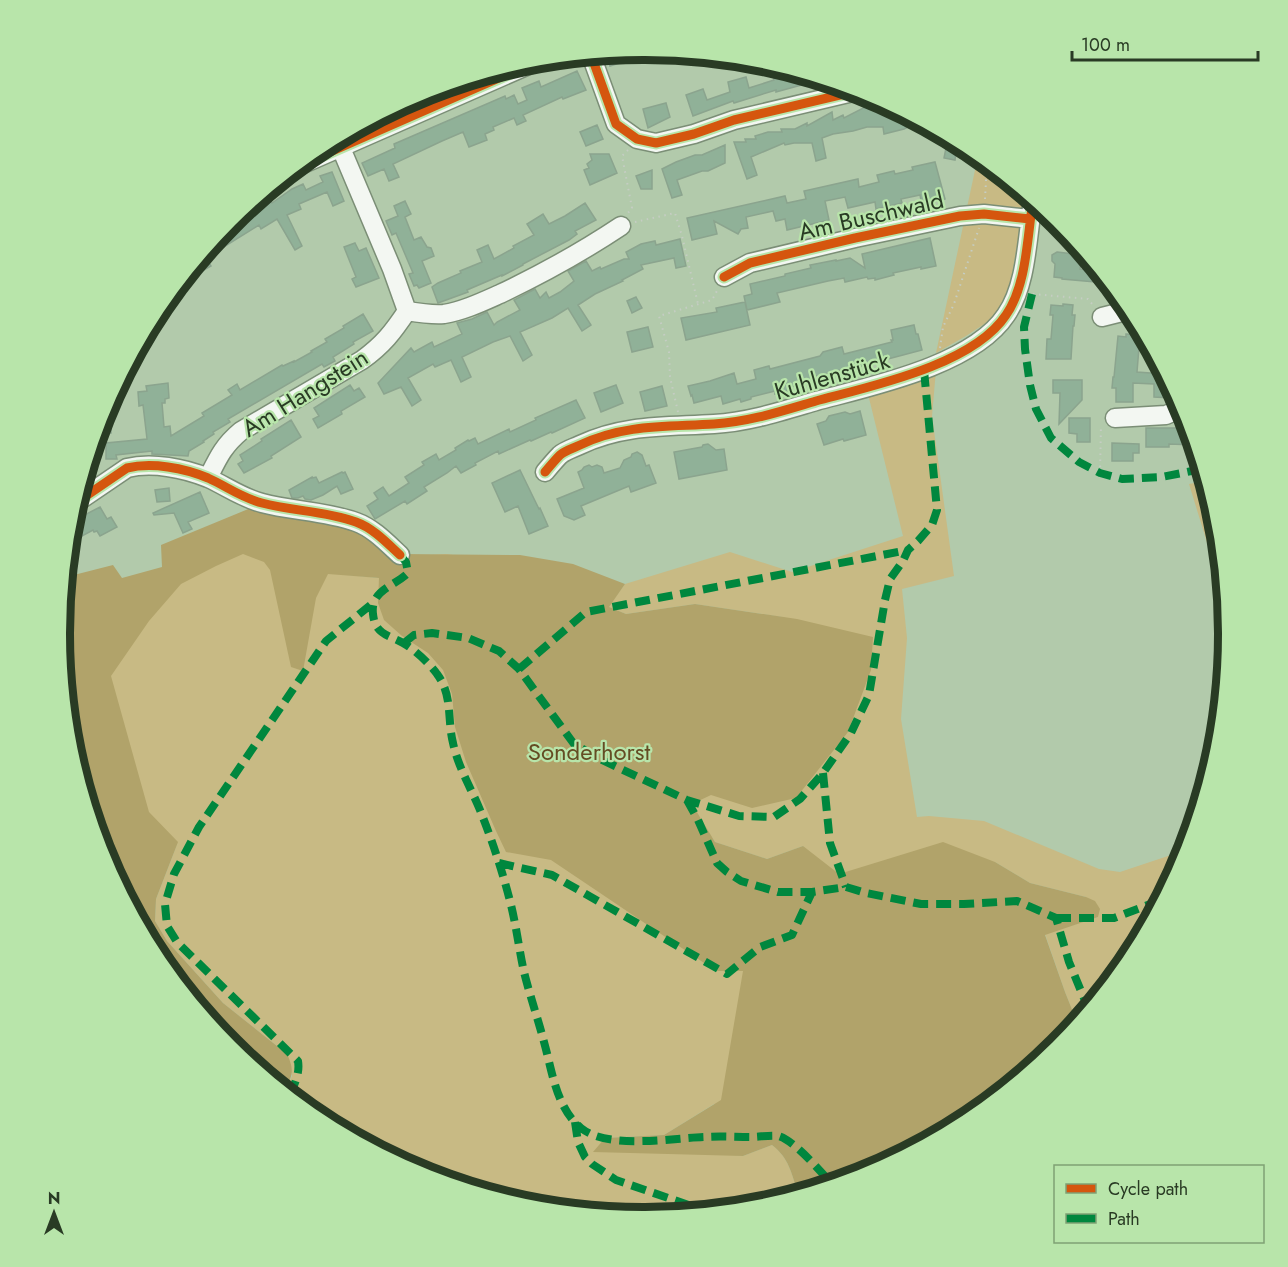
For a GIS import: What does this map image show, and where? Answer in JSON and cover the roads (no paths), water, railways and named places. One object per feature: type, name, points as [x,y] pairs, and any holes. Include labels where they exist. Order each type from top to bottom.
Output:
[{"type":"street","points":[[594,62],[616,124],[637,139],[657,143],[694,134],[734,120],[840,95]]},
{"type":"street","points":[[351,141],[472,87]]},
{"type":"street","points":[[338,149],[392,269],[407,311],[445,314],[472,306],[527,281],[628,224]]},
{"type":"street","name":"Am Buschwald","points":[[724,277],[750,263],[855,238],[960,216],[1031,210]]},
{"type":"street","name":"Kuhlenstück","points":[[545,472],[562,453],[596,437],[639,428],[742,421],[924,370],[971,348],[991,333],[1007,315],[1017,294],[1022,277],[1032,211]]},
{"type":"street","name":"Am Hangstein","points":[[208,478],[228,441],[241,431],[362,360],[378,348],[407,311]]},
{"type":"street","points":[[1102,317],[1119,313]]},
{"type":"street","points":[[1114,418],[1166,415],[1173,412]]},
{"type":"street","points":[[88,494],[127,468],[147,466],[184,470],[208,478],[242,497],[258,502],[358,523],[376,534],[400,555]]},
{"type":"park label","name":"Sonderhorst","points":[[589,752]]}]
